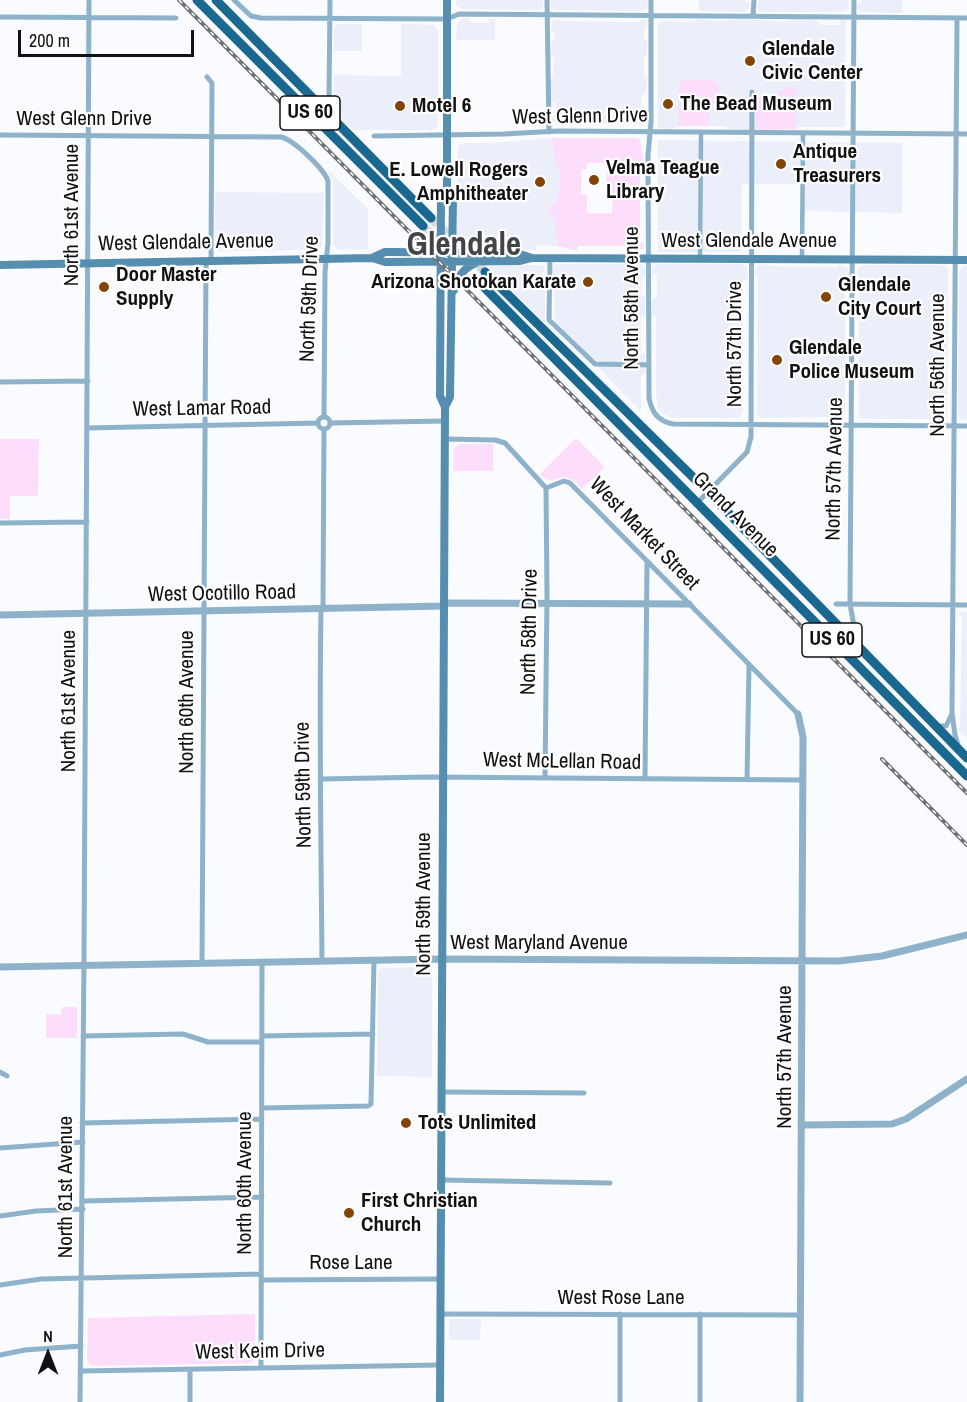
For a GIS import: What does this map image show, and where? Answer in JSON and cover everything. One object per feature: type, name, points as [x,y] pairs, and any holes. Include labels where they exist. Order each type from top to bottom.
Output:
[{"type":"highway","name":"US 60","points":[[197,0],[423,226]]},
{"type":"highway","name":"US 60","points":[[216,0],[431,218]]},
{"type":"highway","name":"Grand Avenue","points":[[485,272],[708,492],[964,755]]},
{"type":"highway","name":"Grand Avenue","points":[[477,280],[967,776]]},
{"type":"main road","name":"North 59th Avenue","points":[[440,1402],[445,407],[440,396],[440,262],[441,197],[447,190],[447,0]]},
{"type":"main road","name":"North 59th Avenue","points":[[445,407],[450,397],[453,197],[447,190]]},
{"type":"main road","name":"West Glendale Avenue","points":[[372,258],[385,252],[441,252],[452,257],[481,261],[519,261],[532,258],[967,260]]},
{"type":"main road","name":"West Glendale Avenue","points":[[0,265],[327,258],[372,258],[385,262],[440,262],[452,257],[520,254],[532,258]]},
{"type":"main road","points":[[451,309],[455,284],[460,274],[469,266],[481,261]]},
{"type":"street","name":"North 61st Avenue","points":[[80,1402],[88,381],[88,0]]},
{"type":"street","points":[[234,0],[255,18],[447,19],[459,14],[967,18]]},
{"type":"street","points":[[329,98],[330,0]]},
{"type":"street","points":[[547,0],[549,132]]},
{"type":"street","name":"North 58th Avenue","points":[[651,0],[649,398],[655,415],[673,424],[751,424]]},
{"type":"street","points":[[753,15],[754,0]]},
{"type":"street","name":"North 57th Avenue","points":[[854,0],[850,604],[854,631],[860,649]]},
{"type":"street","points":[[0,17],[176,18]]},
{"type":"street","name":"North 56th Avenue","points":[[957,18],[952,713],[954,735],[964,755]]},
{"type":"street","name":"North 60th Avenue","points":[[202,963],[205,426],[212,136],[212,83],[207,77]]},
{"type":"street","name":"North 57th Drive","points":[[698,502],[747,453],[750,442],[752,92]]},
{"type":"street","name":"West Glenn Drive","points":[[374,136],[549,132],[967,134]]},
{"type":"street","points":[[700,259],[701,133]]},
{"type":"street","points":[[802,134],[802,259]]},
{"type":"street","name":"West Glenn Drive","points":[[0,135],[287,138],[325,173],[328,181]]},
{"type":"street","name":"North 59th Drive","points":[[324,417],[328,181]]},
{"type":"street","points":[[550,258],[549,320],[595,364],[649,365]]},
{"type":"street","points":[[0,382],[88,381]]},
{"type":"street","points":[[324,417],[329,419],[330,423],[329,427],[324,429],[319,427],[318,423],[324,417]]},
{"type":"street","points":[[330,423],[445,421]]},
{"type":"street","name":"West Lamar Road","points":[[87,428],[318,423]]},
{"type":"street","points":[[751,424],[967,426]]},
{"type":"street","name":"North 59th Drive","points":[[322,961],[320,779],[324,429]]},
{"type":"street","points":[[445,439],[495,440],[505,443],[546,488]]},
{"type":"street","name":"West Market Street","points":[[546,488],[564,481],[570,483],[798,714]]},
{"type":"street","name":"North 58th Drive","points":[[544,778],[546,488]]},
{"type":"street","points":[[0,523],[87,522]]},
{"type":"street","points":[[645,780],[647,561]]},
{"type":"street","name":"West Ocotillo Road","points":[[0,615],[546,603],[689,604]]},
{"type":"street","points":[[836,604],[967,605]]},
{"type":"street","points":[[747,780],[749,665]]},
{"type":"street","points":[[932,723],[940,727],[946,726],[952,713]]},
{"type":"street","name":"North 57th Avenue","points":[[798,714],[803,729],[800,1402]]},
{"type":"street","name":"West McLellan Road","points":[[320,779],[443,777],[803,780]]},
{"type":"street","name":"West Maryland Avenue","points":[[0,967],[441,959],[801,962],[862,960],[967,935]]},
{"type":"street","points":[[262,1108],[368,1106],[371,1104],[374,960]]},
{"type":"street","name":"North 60th Avenue","points":[[261,1368],[262,962]]},
{"type":"street","points":[[82,1036],[183,1034],[208,1042],[373,1034]]},
{"type":"street","points":[[0,1072],[7,1076]]},
{"type":"street","points":[[801,1125],[892,1124],[906,1119],[967,1079]]},
{"type":"street","points":[[441,1092],[584,1093]]},
{"type":"street","points":[[82,1123],[261,1119]]},
{"type":"street","points":[[0,1148],[82,1142]]},
{"type":"street","points":[[441,1180],[610,1183]]},
{"type":"street","points":[[83,1201],[262,1197]]},
{"type":"street","points":[[0,1216],[36,1211],[83,1209]]},
{"type":"street","points":[[0,1285],[41,1279],[261,1277]]},
{"type":"street","name":"Rose Lane","points":[[261,1277],[440,1279]]},
{"type":"street","name":"West Rose Lane","points":[[440,1314],[801,1315]]},
{"type":"street","points":[[620,1314],[620,1402]]},
{"type":"street","points":[[700,1314],[700,1402]]},
{"type":"street","points":[[0,1355],[33,1349],[81,1346]]},
{"type":"street","name":"West Keim Drive","points":[[81,1371],[440,1365]]},
{"type":"street","points":[[190,1370],[190,1402]]},
{"type":"shaded area","points":[[456,0],[543,0],[543,7],[540,10],[462,9],[456,5]]},
{"type":"shaded area","points":[[551,0],[643,0],[648,1],[648,7],[642,11],[555,10],[551,7]]},
{"type":"shaded area","points":[[699,0],[745,0],[749,1],[749,8],[745,12],[699,11]]},
{"type":"shaded area","points":[[759,0],[847,0],[849,8],[845,12],[760,12],[757,8]]},
{"type":"shaded area","points":[[862,0],[902,0],[902,13],[860,12],[857,5]]},
{"type":"shaded area","points":[[462,18],[468,18],[472,23],[489,23],[488,19],[495,20],[495,40],[456,40],[457,24]]},
{"type":"shaded area","points":[[559,19],[560,21],[639,22],[639,19],[646,20],[644,40],[647,40],[647,55],[644,56],[644,77],[647,78],[646,93],[641,96],[641,116],[647,116],[645,124],[553,122],[551,118],[556,114],[556,104],[554,101],[550,103],[554,57],[551,57],[554,33],[551,32],[552,21]]},
{"type":"shaded area","points":[[699,19],[787,22],[794,19],[816,20],[821,25],[842,25],[838,20],[845,20],[845,127],[775,127],[767,130],[736,130],[721,126],[658,128],[658,24],[662,21],[692,22]]},
{"type":"shaded area","points":[[338,24],[362,24],[362,51],[334,51],[334,28]]},
{"type":"shaded area","points":[[401,24],[434,25],[438,30],[438,126],[433,130],[353,130],[335,112],[334,75],[401,76]]},
{"type":"shaded area","points":[[680,80],[714,80],[719,87],[719,105],[708,105],[709,126],[678,126]]},
{"type":"shaded area","points":[[796,88],[796,129],[761,130],[755,124],[755,99],[771,96],[785,89]]},
{"type":"shaded area","points":[[552,138],[553,155],[560,170],[561,180],[560,189],[552,208],[557,223],[558,246],[537,245],[536,250],[459,247],[456,241],[458,146],[464,143]]},
{"type":"shaded area","points":[[552,138],[637,138],[640,140],[644,164],[640,168],[640,186],[645,186],[645,194],[640,198],[640,243],[644,243],[643,249],[632,251],[629,246],[578,246],[577,251],[558,246],[555,222],[547,213],[560,189],[560,171],[553,155]],"holes":[[[587,163],[607,163],[606,193],[613,193],[612,213],[587,213],[587,195],[581,194],[581,169],[587,169]]]},
{"type":"shaded area","points":[[658,140],[902,143],[902,213],[804,211],[803,184],[742,184],[741,252],[658,252]]},
{"type":"shaded area","points":[[327,169],[368,209],[368,249],[338,250],[333,245],[333,188]]},
{"type":"shaded area","points":[[215,192],[324,193],[322,246],[318,250],[219,251],[215,246]]},
{"type":"shaded area","points":[[558,264],[640,264],[645,268],[645,276],[641,279],[641,297],[645,296],[645,315],[641,317],[641,355],[645,353],[645,373],[641,375],[641,412],[555,322],[552,272],[554,266]]},
{"type":"shaded area","points":[[658,264],[741,264],[747,267],[748,278],[743,281],[743,412],[739,418],[673,418],[658,409],[656,315],[651,316],[652,300],[657,297],[657,274],[652,275],[653,269]]},
{"type":"shaded area","points":[[761,264],[837,267],[839,264],[849,268],[850,277],[845,281],[845,414],[843,417],[761,418],[757,414],[758,277],[755,271]]},
{"type":"shaded area","points":[[486,265],[540,265],[544,267],[545,271],[540,276],[539,286],[545,284],[545,323]]},
{"type":"shaded area","points":[[863,265],[942,265],[948,268],[947,419],[859,418],[859,276],[857,275],[858,268]]},
{"type":"shaded area","points":[[967,265],[967,420],[962,420],[958,414],[959,271]]},
{"type":"shaded area","points":[[576,438],[605,467],[582,489],[577,483],[565,477],[550,480],[540,474]]},
{"type":"shaded area","points":[[0,439],[39,439],[38,496],[10,496],[10,519],[0,519]]},
{"type":"shaded area","points":[[460,444],[493,444],[493,471],[453,471],[454,448]]},
{"type":"shaded area","points":[[960,612],[967,612],[967,738],[960,732],[962,616],[958,615]]},
{"type":"shaded area","points":[[425,967],[432,973],[432,1077],[377,1076],[378,971],[382,968]]},
{"type":"shaded area","points":[[62,1007],[77,1007],[77,1038],[46,1038],[46,1014],[61,1015]]},
{"type":"shaded area","points":[[255,1314],[255,1358],[251,1363],[91,1366],[87,1361],[88,1318]]},
{"type":"shaded area","points":[[452,1319],[481,1319],[480,1340],[449,1340],[449,1323]]},
{"type":"tunnel","points":[[431,218],[485,272]]},
{"type":"tunnel","points":[[423,226],[445,248]]},
{"type":"railway","points":[[179,0],[967,793]]},
{"type":"railway","points":[[882,759],[967,845]]},
{"type":"place","name":"Glendale Civic Center","points":[[750,61]]},
{"type":"place","name":"The Bead Museum","points":[[668,104]]},
{"type":"place","name":"Motel 6","points":[[400,106]]},
{"type":"place","name":"Antique Treasurers","points":[[781,164]]},
{"type":"place","name":"Velma Teague Library","points":[[594,180]]},
{"type":"place","name":"E. Lowell Rogers Amphitheater","points":[[540,182]]},
{"type":"place","name":"Arizona Shotokan Karate","points":[[588,282]]},
{"type":"place","name":"Door Master Supply","points":[[104,287]]},
{"type":"place","name":"Glendale City Court","points":[[826,297]]},
{"type":"place","name":"Glendale Police Museum","points":[[777,360]]},
{"type":"place","name":"Tots Unlimited","points":[[406,1123]]},
{"type":"place","name":"First Christian Church","points":[[349,1213]]},
{"type":"district","name":"Glendale","points":[[464,246]]}]
